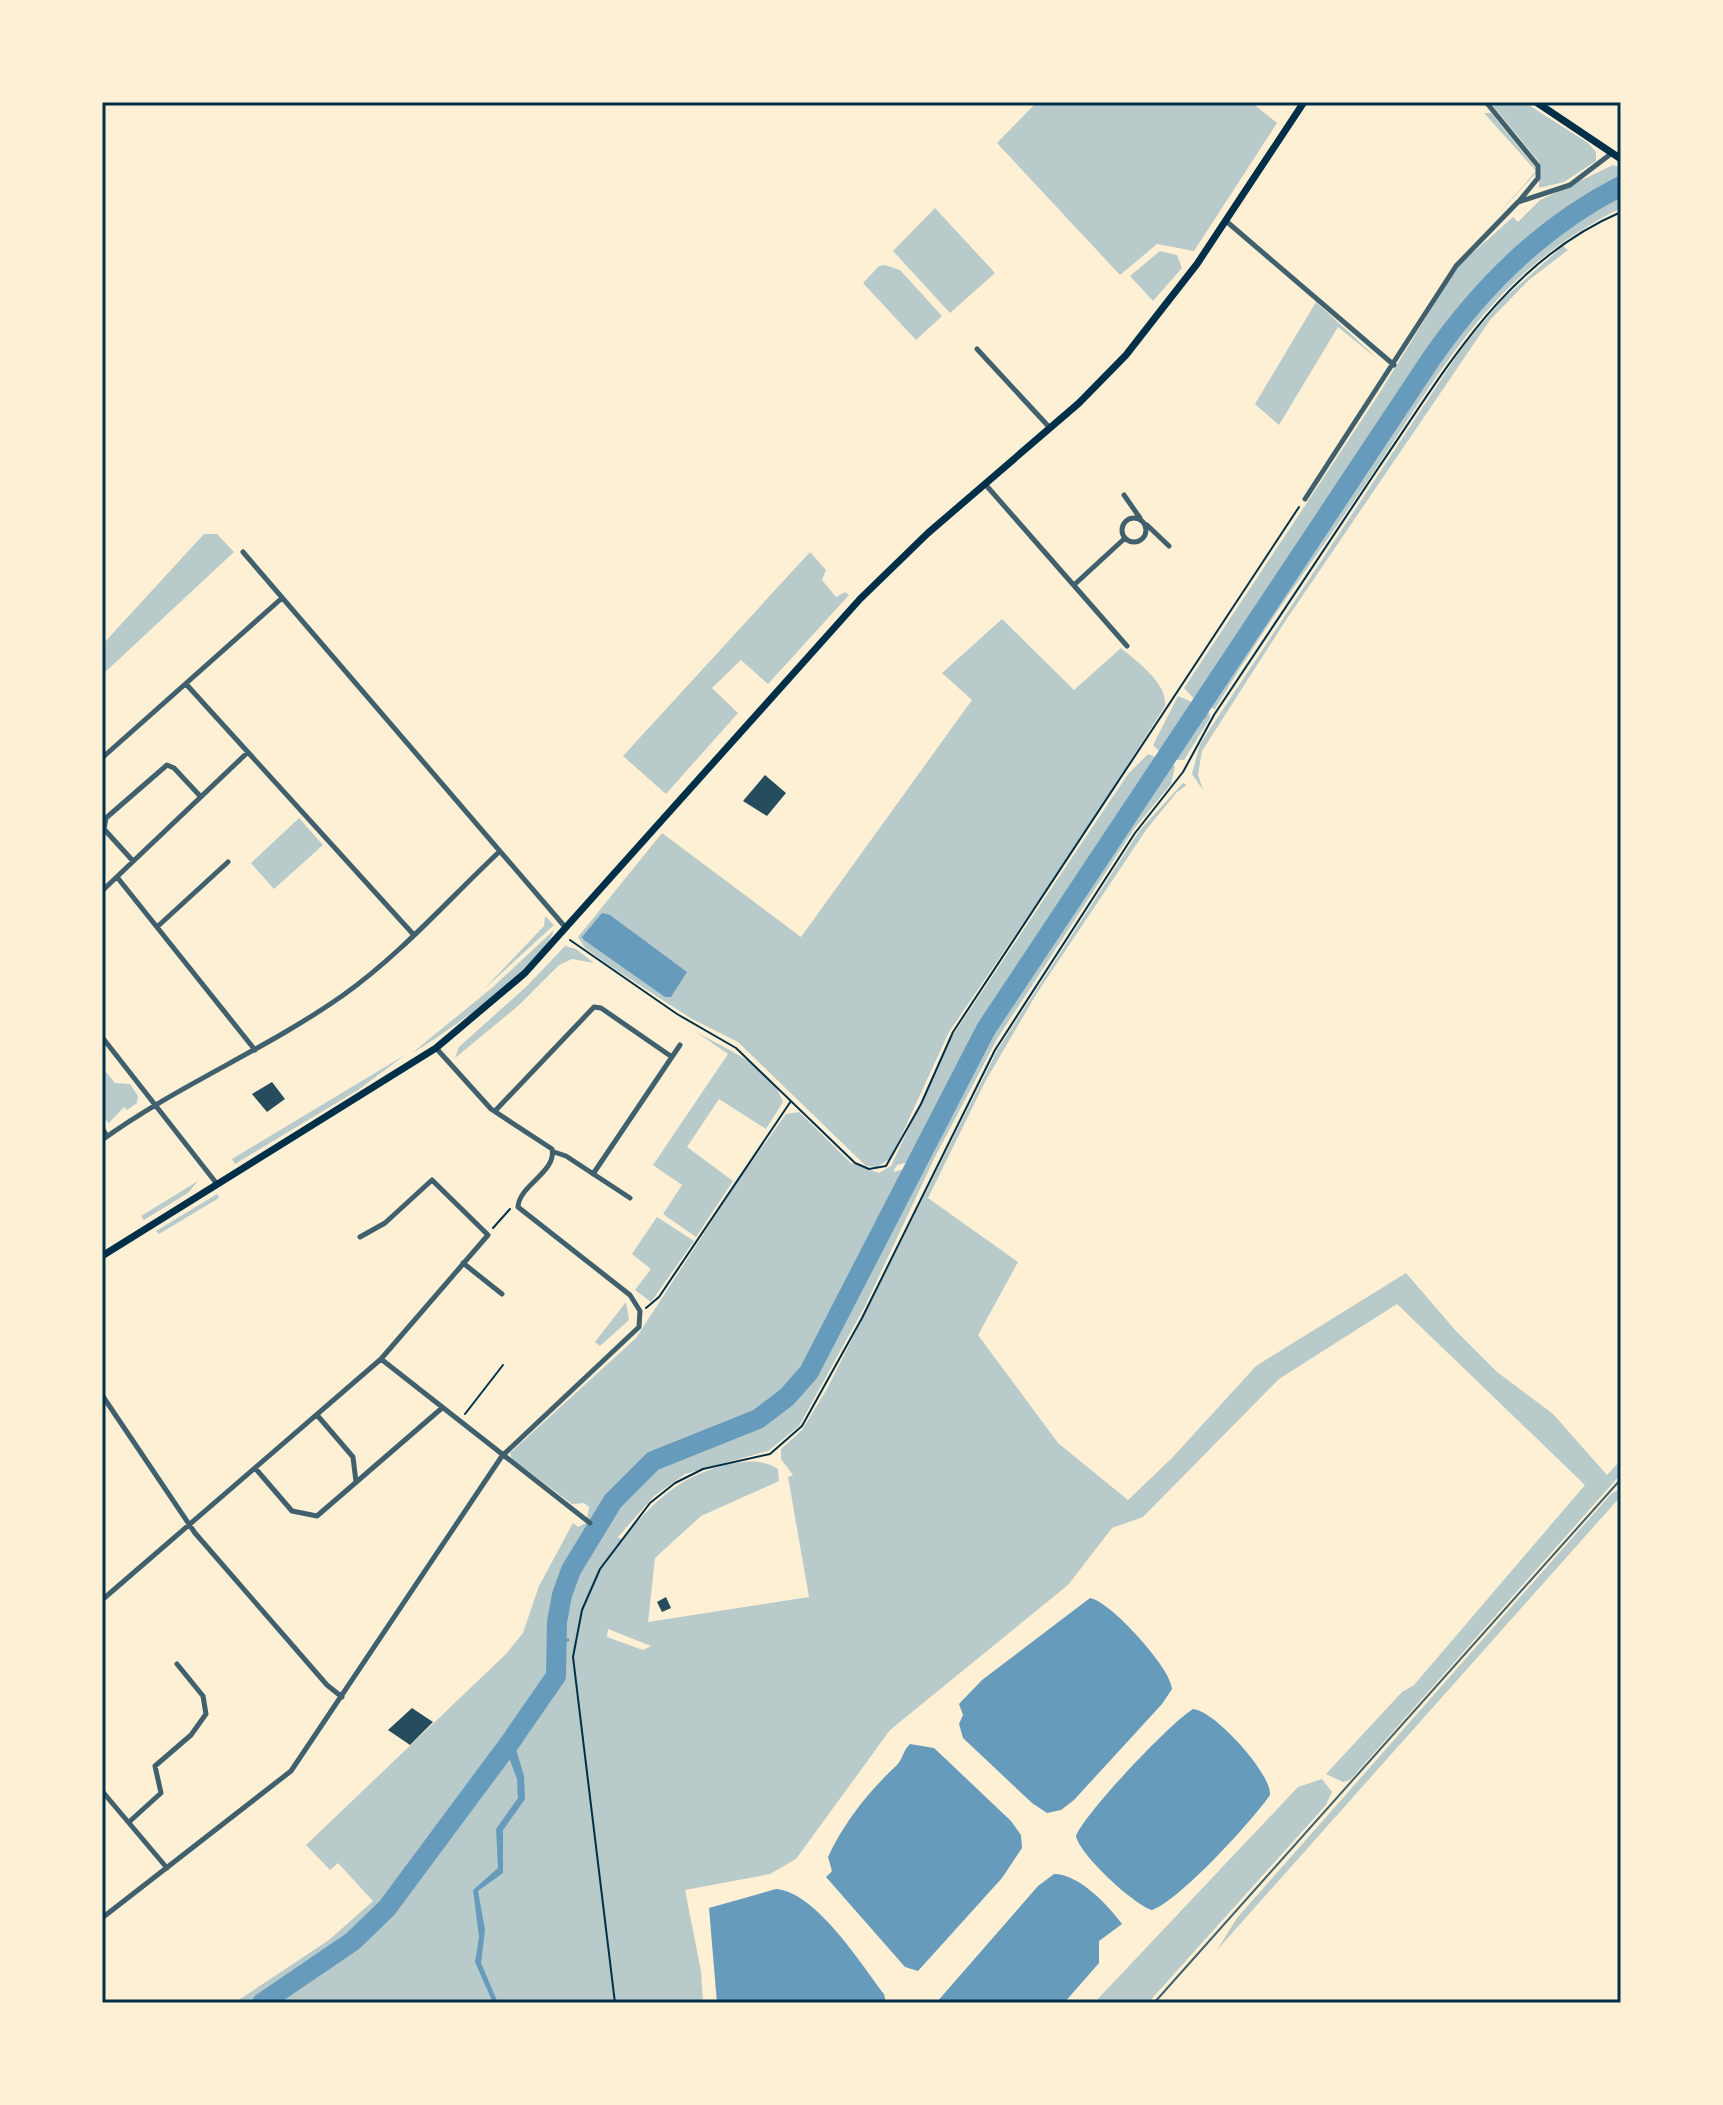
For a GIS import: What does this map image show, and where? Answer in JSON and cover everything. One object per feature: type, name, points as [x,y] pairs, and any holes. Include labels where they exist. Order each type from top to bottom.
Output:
[{"type":"main road","points":[[102,1256],[436,1048],[511,986],[564,932],[675,802],[860,599],[914,545],[1050,429],[1139,340],[1226,221],[1304,102]]},
{"type":"main road","points":[[1536,102],[1621,159]]},
{"type":"street","points":[[1305,499],[1394,365],[1449,274],[1538,178],[1538,166],[1486,102]]},
{"type":"street","points":[[1518,202],[1570,185],[1612,153]]},
{"type":"street","points":[[1226,221],[1394,365]]},
{"type":"street","points":[[977,349],[1050,429]]},
{"type":"street","points":[[985,484],[1127,646]]},
{"type":"street","points":[[1124,495],[1144,522],[1169,546]]},
{"type":"street","points":[[1124,539],[1123,527],[1134,517],[1144,522]]},
{"type":"street","points":[[1124,539],[1133,543],[1139,541],[1146,534],[1144,522]]},
{"type":"street","points":[[1074,585],[1124,539]]},
{"type":"street","points":[[243,552],[564,932]]},
{"type":"street","points":[[102,758],[282,598]]},
{"type":"street","points":[[186,684],[413,934]]},
{"type":"street","points":[[102,891],[248,752]]},
{"type":"street","points":[[133,861],[104,829],[106,818],[167,765],[174,768],[201,797]]},
{"type":"street","points":[[102,1128],[104,1138],[154,1103],[255,1050],[343,995],[499,852]]},
{"type":"street","points":[[157,927],[228,862]]},
{"type":"street","points":[[117,877],[255,1050]]},
{"type":"street","points":[[495,1111],[594,1007],[601,1008],[672,1057]]},
{"type":"street","points":[[102,1037],[217,1184]]},
{"type":"street","points":[[593,1174],[680,1045]]},
{"type":"street","points":[[436,1048],[495,1111],[553,1152],[566,1156],[630,1198]]},
{"type":"street","points":[[102,1918],[291,1771],[502,1456],[639,1327],[640,1311],[630,1295],[518,1204],[552,1160],[553,1152]]},
{"type":"street","points":[[102,1600],[381,1359],[488,1235],[432,1180],[385,1223],[360,1237]]},
{"type":"street","points":[[463,1263],[502,1294]]},
{"type":"street","points":[[381,1359],[590,1523]]},
{"type":"street","points":[[103,1398],[189,1525],[319,1676],[342,1697]]},
{"type":"street","points":[[255,1468],[292,1511],[317,1516],[442,1408]]},
{"type":"street","points":[[317,1415],[353,1457],[356,1482]]},
{"type":"street","points":[[129,1822],[161,1793],[155,1766],[191,1735],[206,1714],[203,1696],[177,1664]]},
{"type":"street","points":[[102,1791],[167,1868]]},
{"type":"lane","points":[[1154,2003],[1621,1479]]},
{"type":"path","points":[[615,2003],[573,1657],[585,1600],[607,1557],[650,1503],[675,1483],[703,1469],[770,1454],[802,1426],[857,1328],[938,1159],[1005,1032],[1135,833],[1176,783],[1214,715],[1432,386],[1482,318],[1510,288],[1567,240],[1621,212]]},
{"type":"path","points":[[564,932],[598,962],[696,1026],[736,1048],[855,1163],[875,1170],[890,1163],[953,1032],[1305,499]]},
{"type":"path","points":[[640,1311],[659,1297],[792,1100]]},
{"type":"path","points":[[488,1235],[518,1204]]},
{"type":"path","points":[[460,1421],[503,1365]]},
{"type":"shaded area","points":[[1037,102],[1251,102],[1277,123],[1194,251],[1157,244],[1120,275],[997,143]]},
{"type":"shaded area","points":[[1490,102],[1524,102],[1588,143],[1596,152],[1596,161],[1564,182],[1539,188],[1539,162]]},
{"type":"shaded area","points":[[1484,113],[1491,113],[1536,171]]},
{"type":"shaded area","points":[[1613,165],[1621,168],[1621,182],[1576,204],[1534,235],[1462,308],[1196,701],[1184,688],[1377,397],[1458,266],[1513,217],[1518,222],[1540,200]]},
{"type":"shaded area","points":[[1535,172],[1535,174],[1493,220]]},
{"type":"shaded area","points":[[1621,191],[1621,208],[1577,233],[1539,261],[1476,323],[1271,620],[1215,709],[1204,706],[1396,417],[1477,306],[1540,243]]},
{"type":"shaded area","points":[[935,208],[995,273],[950,313],[893,251]]},
{"type":"shaded area","points":[[1563,246],[1568,250],[1529,280],[1490,320],[1286,620],[1202,751],[1198,775],[1203,790],[1192,774],[1200,744],[1464,345],[1503,299]]},
{"type":"shaded area","points":[[1160,251],[1177,255],[1182,268],[1153,301],[1130,276]]},
{"type":"shaded area","points":[[879,266],[900,270],[942,316],[916,340],[863,283]]},
{"type":"shaded area","points":[[1316,302],[1380,361],[1338,327],[1279,425],[1255,404]]},
{"type":"shaded area","points":[[204,534],[217,534],[234,552],[102,675],[102,645]]},
{"type":"shaded area","points":[[810,552],[826,570],[822,580],[836,597],[845,592],[849,595],[768,684],[741,660],[712,688],[738,713],[666,794],[623,756]]},
{"type":"shaded area","points":[[1002,619],[1074,690],[1121,648],[1156,681],[1165,697],[1165,706],[1089,826],[949,1032],[891,1158],[877,1167],[866,1166],[738,1042],[692,1019],[610,966],[585,948],[578,937],[662,833],[801,937],[972,700],[942,673]]},
{"type":"shaded area","points":[[1178,696],[1194,703],[1170,742],[1160,752],[1153,745]]},
{"type":"shaded area","points":[[1202,709],[1209,712],[1210,718],[1184,760],[1173,760],[1171,758],[1199,713],[1203,718],[1206,715]]},
{"type":"shaded area","points":[[1148,754],[1155,757],[1155,763],[990,1014],[912,1161],[897,1165],[893,1172],[908,1168],[849,1294],[812,1357],[792,1383],[759,1413],[665,1449],[643,1462],[615,1490],[593,1522],[601,1527],[636,1481],[658,1463],[729,1439],[759,1424],[811,1379],[978,1052],[1156,778],[1166,765],[1175,766],[1171,784],[1134,829],[997,1039],[935,1157],[865,1306],[799,1426],[768,1451],[685,1474],[654,1496],[618,1537],[622,1540],[657,1502],[696,1475],[730,1464],[748,1462],[760,1462],[778,1469],[779,1481],[701,1516],[655,1558],[648,1622],[809,1597],[788,1477],[793,1475],[781,1459],[781,1449],[802,1430],[827,1389],[998,1049],[1140,830],[1183,783],[1187,785],[1177,792],[1146,830],[1037,993],[986,1080],[928,1198],[1018,1262],[978,1335],[1058,1443],[1128,1500],[1172,1458],[1256,1366],[1406,1273],[1456,1331],[1497,1372],[1553,1414],[1607,1475],[1621,1460],[1621,1474],[1350,1780],[1343,1782],[1326,1774],[1402,1692],[1414,1685],[1585,1485],[1397,1304],[1279,1379],[1143,1517],[1112,1528],[1068,1585],[890,1730],[796,1859],[770,1874],[685,1890],[701,1971],[703,2003],[234,2003],[329,1940],[373,1901],[338,1863],[330,1870],[306,1845],[506,1654],[523,1633],[539,1586],[573,1523],[578,1527],[586,1523],[589,1507],[584,1503],[572,1504],[512,1459],[510,1453],[636,1338],[740,1178],[786,1114],[799,1112],[851,1163],[879,1173],[891,1166],[951,1038],[1128,774]],"holes":[[[608,1629],[651,1646],[643,1650],[607,1637]]]},
{"type":"shaded area","points":[[299,818],[323,845],[274,889],[251,863]]},
{"type":"shaded area","points":[[545,916],[554,925],[483,990],[544,926]]},
{"type":"shaded area","points":[[554,930],[547,944],[514,979],[469,1015],[412,1053],[493,987]]},
{"type":"shaded area","points":[[565,946],[576,949],[594,963],[572,959],[559,965],[518,1006],[455,1058],[459,1047],[527,986]]},
{"type":"shaded area","points":[[695,1031],[757,1068],[777,1089],[783,1102],[766,1129],[719,1099],[687,1147],[733,1181],[696,1237],[663,1214],[682,1185],[653,1165],[728,1054]]},
{"type":"shaded area","points":[[405,1055],[358,1090],[235,1164],[232,1159]]},
{"type":"shaded area","points":[[102,1067],[115,1083],[130,1084],[138,1096],[137,1103],[127,1110],[124,1107],[109,1123],[102,1116]]},
{"type":"shaded area","points":[[198,1181],[188,1193],[144,1220],[141,1216]]},
{"type":"shaded area","points":[[217,1194],[219,1198],[159,1234],[156,1231]]},
{"type":"shaded area","points":[[657,1217],[694,1241],[651,1302],[635,1290],[651,1269],[632,1254]]},
{"type":"shaded area","points":[[626,1302],[629,1320],[600,1346],[595,1342]]},
{"type":"shaded area","points":[[1621,1488],[1621,1496],[1217,1950],[1237,1918],[1611,1494]]},
{"type":"shaded area","points":[[1322,1779],[1332,1792],[1326,1805],[1148,2003],[1094,2003],[1298,1787]]},
{"type":"water","points":[[602,913],[610,915],[687,972],[671,997],[665,997],[584,940],[582,937]]},
{"type":"water","points":[[1090,1598],[1111,1610],[1138,1637],[1162,1667],[1172,1689],[1162,1704],[1074,1800],[1061,1810],[1047,1813],[1032,1803],[963,1738],[959,1724],[963,1715],[959,1704],[982,1680]]},
{"type":"water","points":[[1193,1709],[1214,1720],[1240,1744],[1262,1773],[1270,1795],[1248,1823],[1196,1877],[1164,1904],[1152,1910],[1108,1878],[1079,1844],[1076,1836],[1129,1769]]},
{"type":"water","points":[[528,1713],[516,1749],[524,1776],[525,1799],[503,1830],[503,1873],[478,1891],[485,1930],[481,1963],[498,2003],[493,2003],[475,1962],[479,1937],[473,1890],[498,1868],[496,1829],[518,1798],[517,1779],[505,1747],[516,1718]]},
{"type":"water","points":[[910,1744],[934,1748],[1011,1821],[1021,1835],[1022,1848],[1002,1878],[918,1971],[905,1967],[826,1877],[832,1871],[828,1857],[842,1831],[868,1796],[899,1763]]},
{"type":"water","points":[[1054,1874],[1064,1875],[1083,1885],[1122,1924],[1099,1941],[1099,1963],[1064,2003],[936,2003],[1038,1886]]},
{"type":"water","points":[[776,1889],[807,1902],[822,1916],[863,1965],[884,1994],[886,2003],[717,2003],[709,1908]]},
{"type":"building","points":[[765,775],[786,793],[767,816],[743,801]]},
{"type":"building","points":[[272,1082],[285,1099],[267,1112],[252,1094]]},
{"type":"building","points":[[666,1597],[671,1608],[662,1612],[657,1602]]},
{"type":"building","points":[[412,1708],[433,1722],[410,1745],[388,1730]]},
{"type":"waterway","points":[[515,1735],[556,1676],[557,1622],[562,1595],[571,1570],[613,1501],[653,1461],[758,1419],[787,1397],[809,1372],[986,1029],[1431,359],[1471,307],[1515,260],[1565,220],[1621,186]]},
{"type":"waterway","points":[[1197,708],[1205,716]]},
{"type":"waterway","points":[[557,1641],[568,1640]]},
{"type":"waterway","points":[[262,2003],[353,1941],[387,1908],[514,1737]]}]
